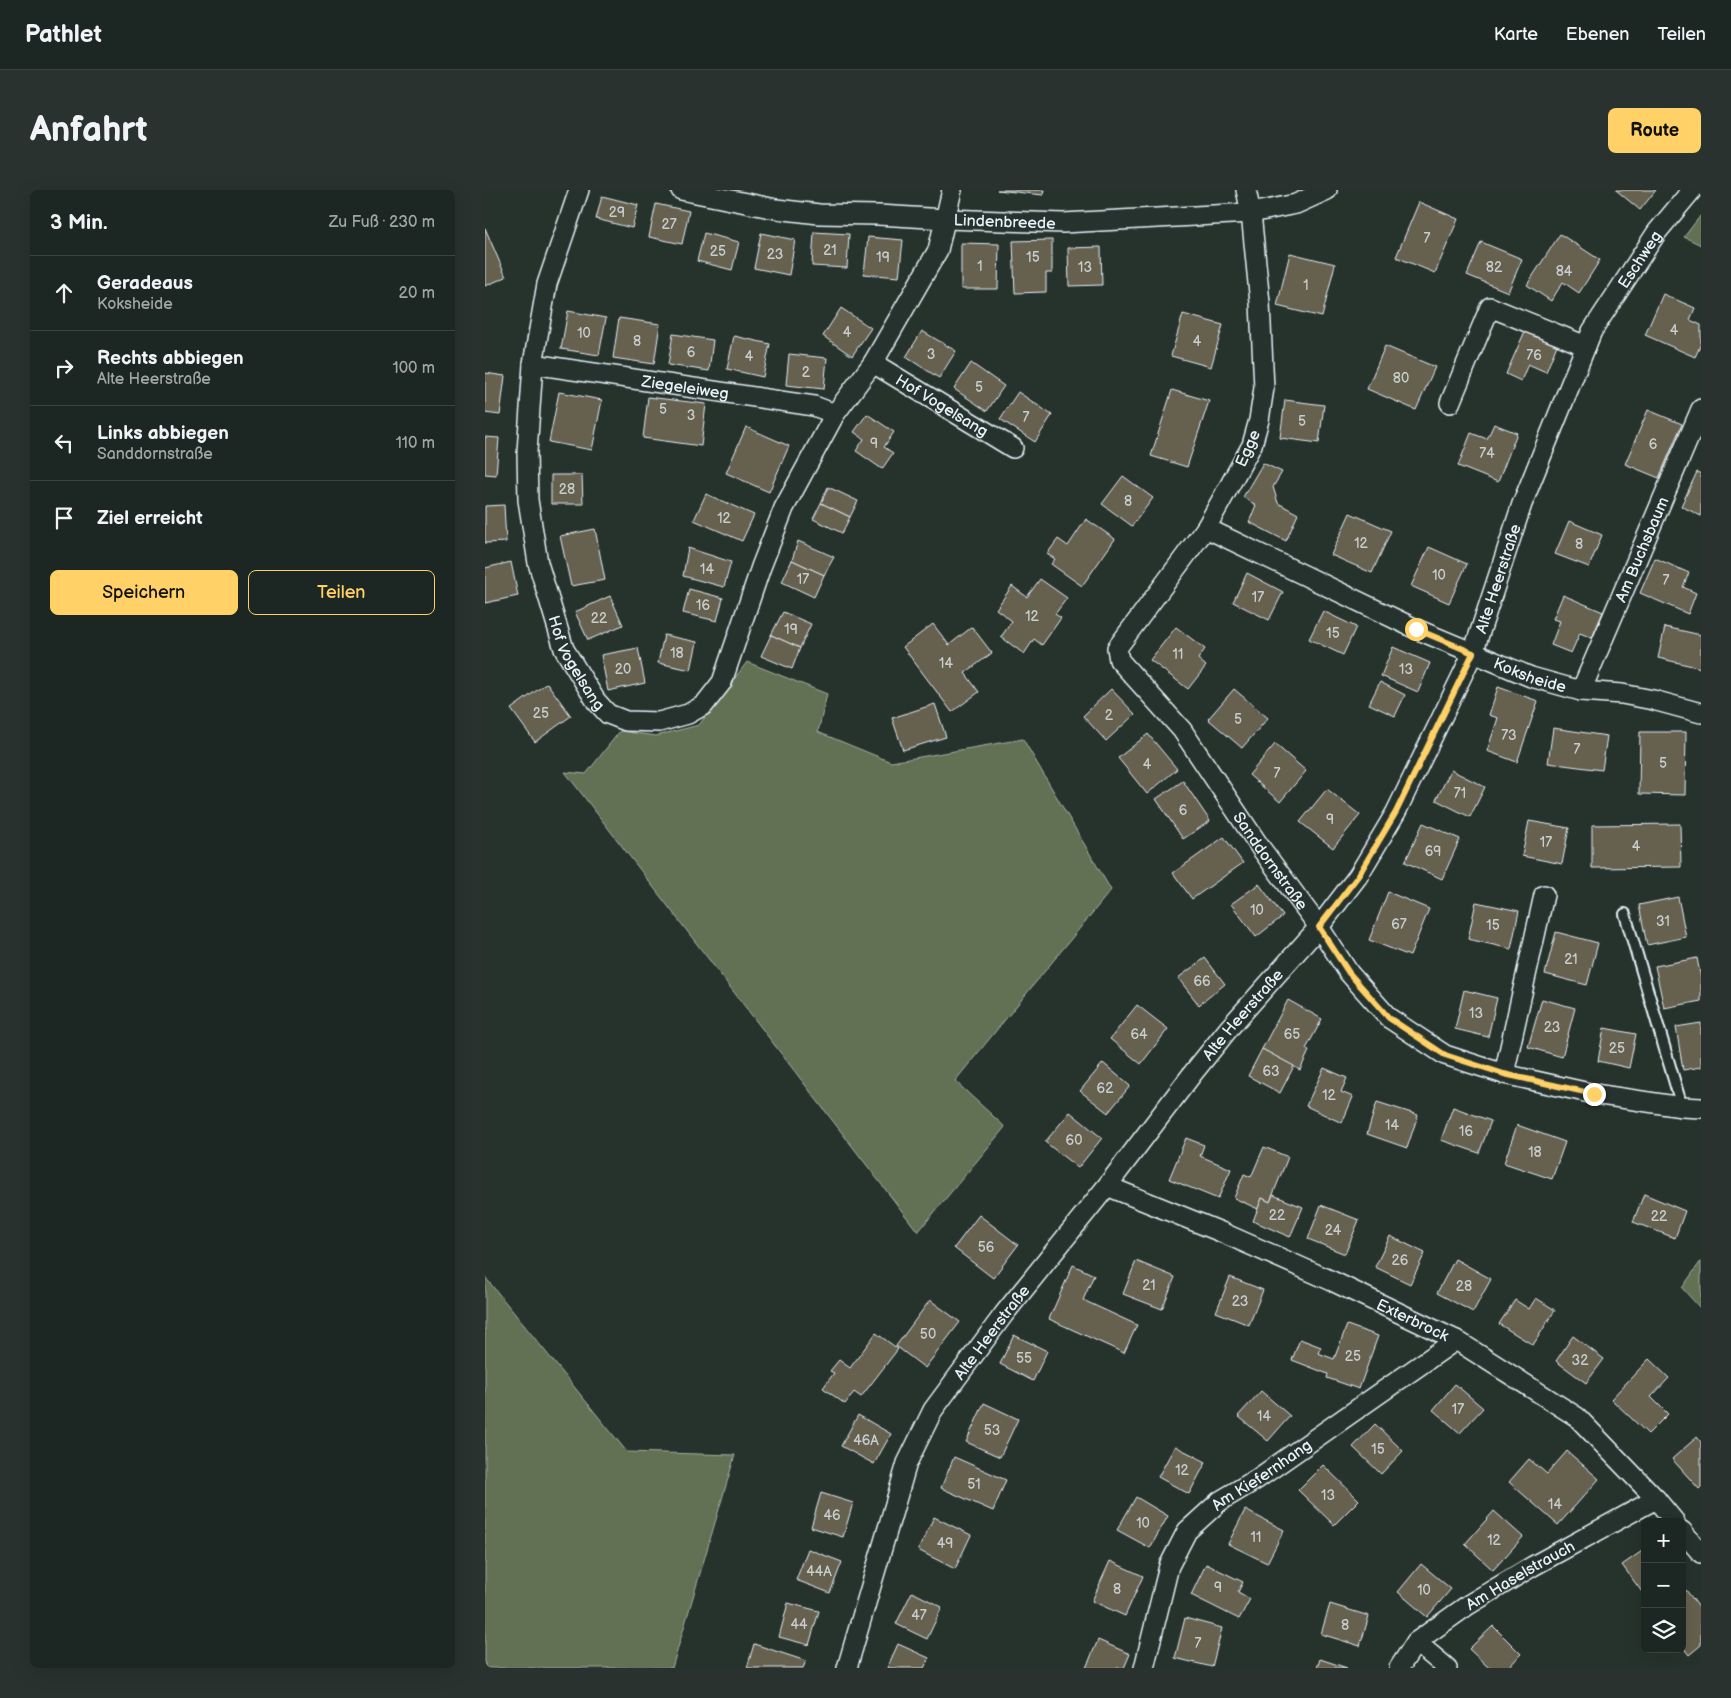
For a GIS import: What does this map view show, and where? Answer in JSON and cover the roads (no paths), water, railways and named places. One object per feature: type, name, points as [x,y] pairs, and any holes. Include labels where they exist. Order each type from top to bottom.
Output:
[{"type":"street","name":"Hof Vogelsang","points":[[579,190],[547,284],[533,364],[527,452],[528,500],[537,563],[565,649],[596,701],[608,714],[626,722],[659,722],[688,714],[704,705],[721,682],[761,567],[784,508],[835,414],[873,363],[938,250],[952,190]]},
{"type":"street","name":"Lindenbreede","points":[[681,190],[776,209],[811,213],[1063,223],[1251,213],[1296,204],[1327,190]]},
{"type":"street","name":"Egge","points":[[1117,648],[1206,528],[1252,446],[1259,420],[1263,388],[1261,322],[1251,213],[1246,190]]},
{"type":"street","name":"Eschweg","points":[[1589,339],[1657,232],[1692,190]]},
{"type":"street","points":[[1450,403],[1490,307],[1589,339]]},
{"type":"street","name":"Alte Heerstraße","points":[[847,1668],[907,1463],[933,1410],[1004,1314],[1107,1186],[1169,1104],[1230,1028],[1319,927],[1358,876],[1396,812],[1473,653],[1522,504],[1589,339]]},
{"type":"street","name":"Hof Vogelsang","points":[[873,363],[1013,448]]},
{"type":"street","name":"Ziegeleiweg","points":[[533,364],[814,406],[835,414]]},
{"type":"street","name":"Am Buchsbaum","points":[[1581,691],[1701,409]]},
{"type":"street","name":"Koksheide","points":[[1206,528],[1416,629],[1531,677],[1581,691],[1653,700],[1701,713]]},
{"type":"street","name":"Sanddornstraße","points":[[1117,648],[1119,660],[1182,730],[1260,847],[1319,927],[1349,973],[1389,1018],[1445,1055],[1504,1074],[1594,1094],[1701,1108]]},
{"type":"street","points":[[1504,1074],[1544,895]]},
{"type":"street","name":"Exterbrock","points":[[1107,1186],[1221,1232],[1332,1281],[1456,1340],[1577,1417],[1656,1499],[1672,1518]]},
{"type":"street","name":"Am Kiefernhang","points":[[1143,1668],[1169,1566],[1187,1531],[1220,1501],[1257,1479],[1456,1340]]},
{"type":"street","name":"Am Haselstrauch","points":[[1399,1668],[1416,1642],[1468,1605],[1533,1566],[1656,1499]]},
{"type":"street","points":[[1686,1536],[1701,1553]]},
{"type":"street","points":[[1416,1642],[1447,1668]]},
{"type":"lane","points":[[1625,914],[1682,1107]]}]
